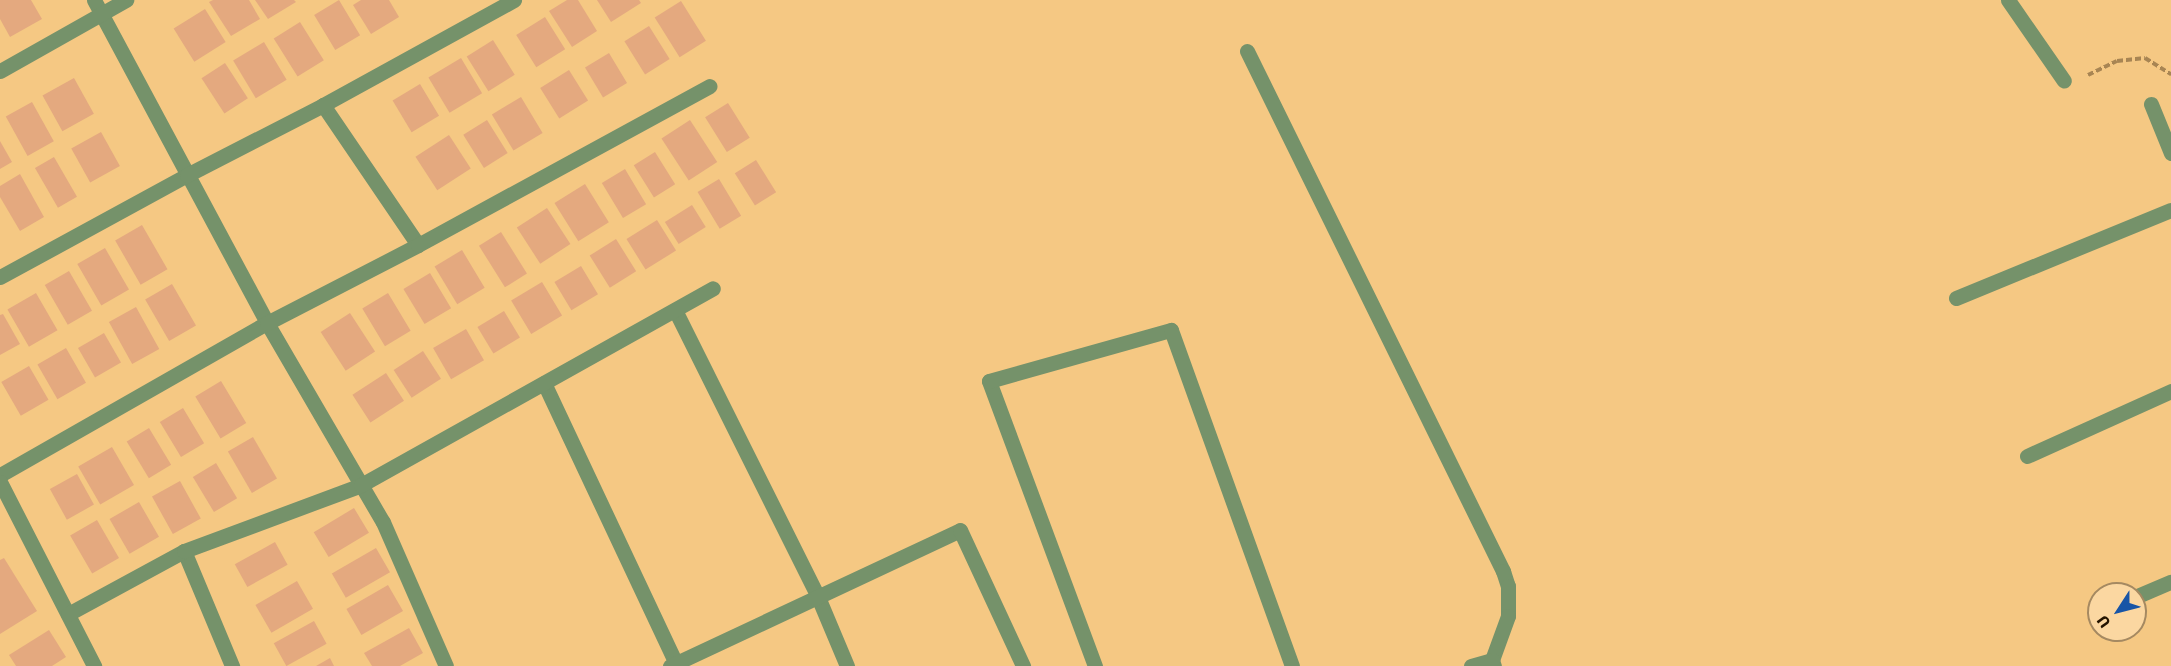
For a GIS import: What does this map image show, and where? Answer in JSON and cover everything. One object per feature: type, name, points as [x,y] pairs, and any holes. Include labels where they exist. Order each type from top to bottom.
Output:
[{"type":"street","points":[[0,71],[98,6],[126,0]]},
{"type":"street","points":[[0,277],[187,175],[323,105],[514,0]]},
{"type":"street","points":[[2008,0],[2064,81]]},
{"type":"street","points":[[98,6],[267,323],[383,522],[446,666]]},
{"type":"street","points":[[1246,51],[1503,571],[1508,586],[1508,616],[1493,663],[1471,666]]},
{"type":"street","points":[[0,475],[267,323],[418,245],[710,86]]},
{"type":"street","points":[[2151,104],[2171,153]]},
{"type":"street","points":[[323,105],[418,245]]},
{"type":"street","points":[[1956,298],[2171,210]]},
{"type":"street","points":[[68,614],[184,551],[361,485],[713,288]]},
{"type":"street","points":[[675,310],[818,597],[847,666]]},
{"type":"street","points":[[1095,666],[989,381],[1171,330],[1292,666]]},
{"type":"street","points":[[544,383],[674,665],[960,530],[1023,666]]},
{"type":"street","points":[[2027,456],[2171,390]]},
{"type":"street","points":[[0,482],[94,666]]},
{"type":"street","points":[[184,551],[232,666]]},
{"type":"street","points":[[2147,592],[2171,582]]},
{"type":"path","points":[[2064,81],[2086,76],[2117,61],[2145,58],[2171,74]]},
{"type":"building","points":[[0,0],[31,0],[42,19],[10,37],[0,19]]},
{"type":"building","points":[[249,0],[260,19],[231,36],[209,2]]},
{"type":"building","points":[[255,0],[294,0],[296,2],[268,19]]},
{"type":"building","points":[[339,0],[360,35],[335,50],[314,15]]},
{"type":"building","points":[[361,0],[389,0],[399,17],[371,34],[353,5]]},
{"type":"building","points":[[567,0],[578,0],[597,31],[572,47],[549,11]]},
{"type":"building","points":[[597,0],[639,0],[641,3],[611,22]]},
{"type":"building","points":[[681,1],[706,41],[680,57],[655,17]]},
{"type":"building","points":[[205,9],[226,42],[194,62],[174,29]]},
{"type":"building","points":[[545,17],[565,49],[536,67],[516,35]]},
{"type":"building","points":[[300,22],[324,60],[298,77],[274,38]]},
{"type":"building","points":[[649,26],[670,59],[645,74],[624,41]]},
{"type":"building","points":[[493,40],[515,75],[488,91],[467,56]]},
{"type":"building","points":[[264,42],[287,80],[256,98],[233,61]]},
{"type":"building","points":[[609,53],[627,83],[603,97],[585,67]]},
{"type":"building","points":[[461,58],[482,93],[450,113],[428,78]]},
{"type":"building","points":[[225,63],[248,98],[224,113],[202,78]]},
{"type":"building","points":[[569,70],[588,101],[559,119],[540,88]]},
{"type":"building","points":[[74,78],[94,114],[62,131],[43,95]]},
{"type":"building","points":[[420,84],[439,116],[412,132],[393,100]]},
{"type":"building","points":[[521,97],[543,133],[513,151],[492,115]]},
{"type":"building","points":[[32,102],[54,141],[28,156],[6,117]]},
{"type":"building","points":[[728,103],[750,138],[727,152],[705,117]]},
{"type":"building","points":[[487,120],[508,153],[484,168],[463,135]]},
{"type":"building","points":[[690,120],[717,162],[689,180],[661,139]]},
{"type":"building","points":[[101,132],[120,166],[90,183],[71,148]]},
{"type":"building","points":[[449,135],[471,169],[437,190],[415,157]]},
{"type":"building","points":[[0,141],[12,162],[0,169]]},
{"type":"building","points":[[655,152],[675,184],[654,197],[634,165]]},
{"type":"building","points":[[54,157],[77,197],[58,208],[35,168]]},
{"type":"building","points":[[756,160],[776,192],[755,205],[735,173]]},
{"type":"building","points":[[625,169],[646,204],[623,218],[602,183]]},
{"type":"building","points":[[20,174],[44,217],[20,231],[0,197],[0,186]]},
{"type":"building","points":[[719,179],[741,216],[720,229],[698,192]]},
{"type":"building","points":[[585,184],[609,222],[578,241],[554,203]]},
{"type":"building","points":[[692,205],[706,227],[679,244],[665,222]]},
{"type":"building","points":[[547,208],[570,244],[540,264],[517,228]]},
{"type":"building","points":[[657,220],[676,251],[646,270],[626,239]]},
{"type":"building","points":[[142,225],[168,269],[141,285],[115,240]]},
{"type":"building","points":[[501,232],[527,274],[505,287],[479,246]]},
{"type":"building","points":[[616,239],[636,271],[610,288],[590,255]]},
{"type":"building","points":[[105,248],[129,290],[101,306],[77,264]]},
{"type":"building","points":[[462,250],[485,288],[457,304],[435,266]]},
{"type":"building","points":[[581,266],[598,294],[571,310],[554,282]]},
{"type":"building","points":[[69,271],[92,311],[68,325],[45,285]]},
{"type":"building","points":[[430,273],[451,308],[425,324],[403,289]]},
{"type":"building","points":[[542,282],[562,315],[531,334],[511,301]]},
{"type":"building","points":[[172,284],[196,326],[169,341],[145,300]]},
{"type":"building","points":[[36,293],[57,330],[29,347],[7,310]]},
{"type":"building","points":[[388,293],[411,331],[385,346],[362,308]]},
{"type":"building","points":[[136,307],[159,349],[132,364],[109,322]]},
{"type":"building","points":[[504,311],[520,338],[493,354],[477,327]]},
{"type":"building","points":[[350,313],[375,352],[346,371],[321,332]]},
{"type":"building","points":[[3,314],[20,344],[0,355],[0,315]]},
{"type":"building","points":[[466,329],[484,360],[451,379],[433,348]]},
{"type":"building","points":[[104,333],[121,362],[95,377],[78,348]]},
{"type":"building","points":[[66,348],[86,383],[57,399],[37,364]]},
{"type":"building","points":[[423,351],[441,379],[412,398],[394,370]]},
{"type":"building","points":[[29,366],[48,400],[21,416],[1,382]]},
{"type":"building","points":[[386,373],[404,401],[370,422],[352,395]]},
{"type":"building","points":[[221,381],[246,423],[221,438],[195,396]]},
{"type":"building","points":[[183,408],[204,443],[181,457],[160,422]]},
{"type":"building","points":[[149,428],[171,465],[149,478],[127,441]]},
{"type":"building","points":[[253,437],[277,479],[252,493],[228,452]]},
{"type":"building","points":[[112,447],[134,485],[100,505],[78,466]]},
{"type":"building","points":[[216,463],[237,498],[214,512],[193,477]]},
{"type":"building","points":[[77,474],[94,505],[67,520],[50,489]]},
{"type":"building","points":[[180,481],[201,519],[173,534],[152,497]]},
{"type":"building","points":[[139,502],[159,537],[130,554],[110,519]]},
{"type":"building","points":[[354,508],[369,533],[329,557],[314,532]]},
{"type":"building","points":[[97,520],[119,558],[92,574],[70,536]]},
{"type":"building","points":[[275,542],[288,565],[247,587],[235,564]]},
{"type":"building","points":[[376,548],[390,572],[346,598],[332,574]]},
{"type":"building","points":[[4,558],[37,611],[0,634],[0,560]]},
{"type":"building","points":[[297,581],[313,609],[271,633],[255,605]]},
{"type":"building","points":[[388,585],[403,611],[361,635],[346,609]]},
{"type":"building","points":[[314,621],[327,644],[286,666],[274,643]]},
{"type":"building","points":[[409,628],[423,653],[400,666],[372,666],[364,653]]},
{"type":"building","points":[[49,630],[66,657],[52,666],[16,666],[9,655]]},
{"type":"building","points":[[330,658],[334,666],[316,666]]}]
